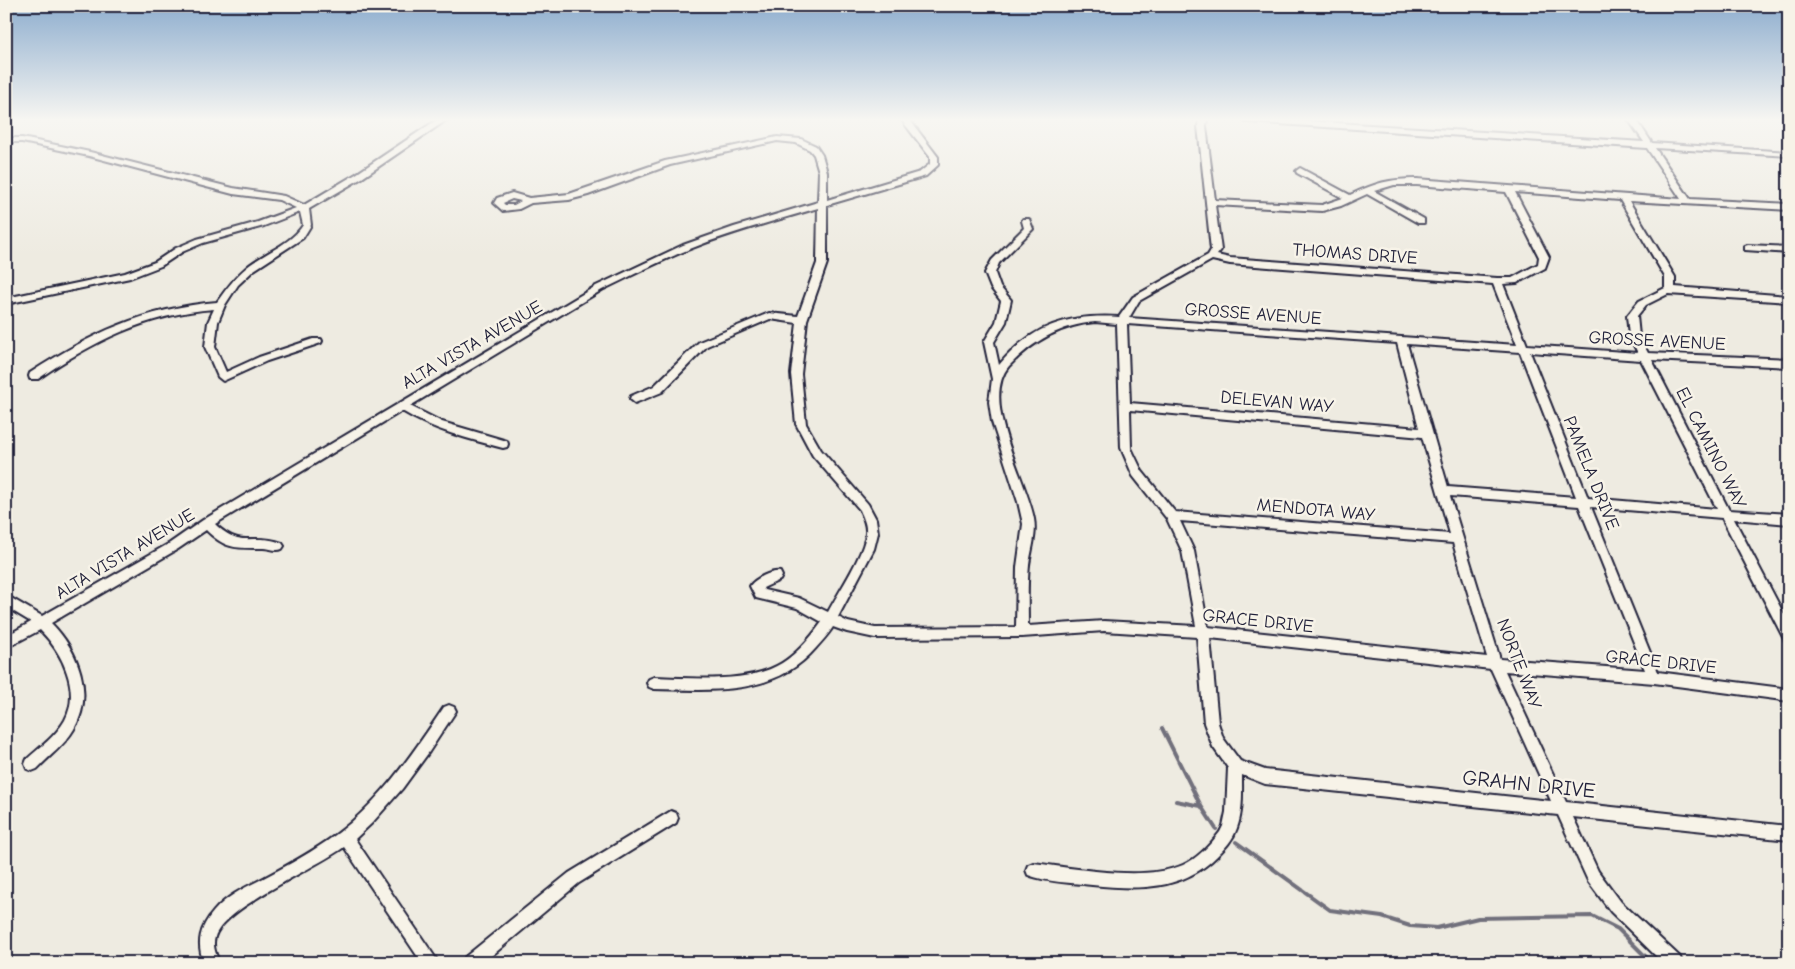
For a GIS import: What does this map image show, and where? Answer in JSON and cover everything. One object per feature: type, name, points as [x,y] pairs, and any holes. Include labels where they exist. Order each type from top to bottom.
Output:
[{"type":"street","points":[[129,164],[233,191],[281,198],[304,208]]},
{"type":"street","points":[[6,302],[127,276],[158,264],[179,250],[200,241],[261,224],[304,208],[377,164]]},
{"type":"street","points":[[529,201],[585,194],[665,164]]},
{"type":"street","points":[[654,683],[728,684],[765,677],[787,666],[803,654],[826,627],[868,549],[872,533],[870,519],[864,507],[817,453],[801,424],[796,374],[802,320],[822,264],[823,172],[821,164]]},
{"type":"street","name":"ALTA VISTA AVENUE","points":[[6,643],[174,546],[207,523],[342,444],[401,406],[599,288],[686,247],[729,232],[909,179],[923,174],[934,164]]},
{"type":"street","points":[[1033,870],[1109,878],[1152,880],[1183,873],[1199,864],[1221,842],[1230,828],[1235,801],[1235,766],[1218,742],[1211,722],[1203,632],[1188,551],[1172,516],[1137,473],[1126,448],[1122,321],[1136,299],[1211,257],[1216,250],[1206,164]]},
{"type":"street","points":[[1662,164],[1686,200]]},
{"type":"street","points":[[1300,171],[1350,200]]},
{"type":"street","points":[[1210,202],[1322,208],[1350,200],[1380,185],[1394,182],[1409,182],[1623,198],[1789,207]]},
{"type":"street","name":"THOMAS DRIVE","points":[[1211,257],[1230,261],[1514,281],[1542,266],[1544,257],[1510,190]]},
{"type":"street","points":[[1368,191],[1421,221]]},
{"type":"street","points":[[1623,198],[1670,277],[1670,290],[1789,300]]},
{"type":"street","points":[[304,208],[307,225],[300,236],[251,268],[235,283],[220,305],[213,322],[210,347],[223,377],[317,341]]},
{"type":"street","points":[[997,379],[989,342],[999,328],[1006,312],[1006,300],[996,288],[990,273],[995,262],[1029,229],[1026,221]]},
{"type":"street","points":[[1748,248],[1789,250]]},
{"type":"street","name":"PAMELA DRIVE","points":[[1498,281],[1523,350],[1654,677]]},
{"type":"street","name":"EL CAMINO WAY","points":[[1670,290],[1659,293],[1638,307],[1632,315],[1631,321],[1634,336],[1789,636]]},
{"type":"street","points":[[34,376],[73,349],[118,327],[184,308],[220,305]]},
{"type":"street","points":[[635,399],[658,389],[703,344],[769,316],[802,320]]},
{"type":"street","name":"GROSSE AVENUE","points":[[1022,632],[1023,568],[1028,520],[994,412],[995,385],[1000,370],[1013,356],[1027,344],[1056,326],[1074,320],[1122,321],[1523,350],[1789,363]]},
{"type":"street","name":"NORTE WAY","points":[[1402,342],[1426,433],[1495,664],[1593,876],[1610,899],[1674,963]]},
{"type":"street","points":[[401,406],[420,418],[447,429],[503,444]]},
{"type":"street","name":"DELEVAN WAY","points":[[1125,406],[1426,433]]},
{"type":"street","points":[[1444,491],[1725,512],[1789,519]]},
{"type":"street","name":"MENDOTA WAY","points":[[1172,516],[1458,540]]},
{"type":"street","points":[[207,523],[226,540],[240,544],[267,542],[278,546]]},
{"type":"street","name":"GRACE DRIVE","points":[[776,576],[756,586],[760,594],[800,603],[847,627],[875,633],[1022,632],[1104,626],[1203,632],[1495,664],[1654,677],[1789,695]]},
{"type":"street","points":[[6,600],[17,609],[42,623],[65,651],[72,666],[77,702],[69,725],[32,764]]},
{"type":"street","points":[[212,963],[205,948],[205,940],[214,924],[229,906],[314,859],[346,838],[367,818],[419,756],[449,711]]},
{"type":"street","name":"GRAHN DRIVE","points":[[1235,766],[1265,777],[1789,833]]},
{"type":"street","points":[[471,963],[574,878],[671,818]]},
{"type":"street","points":[[346,838],[431,963]]},
{"type":"waterway","points":[[1162,728],[1201,806]]},
{"type":"waterway","points":[[1176,801],[1201,806]]},
{"type":"waterway","points":[[1201,806],[1216,829]]},
{"type":"waterway","points":[[1236,842],[1330,910],[1382,917],[1410,926],[1437,928],[1478,918],[1592,916],[1618,929],[1652,963]]}]
